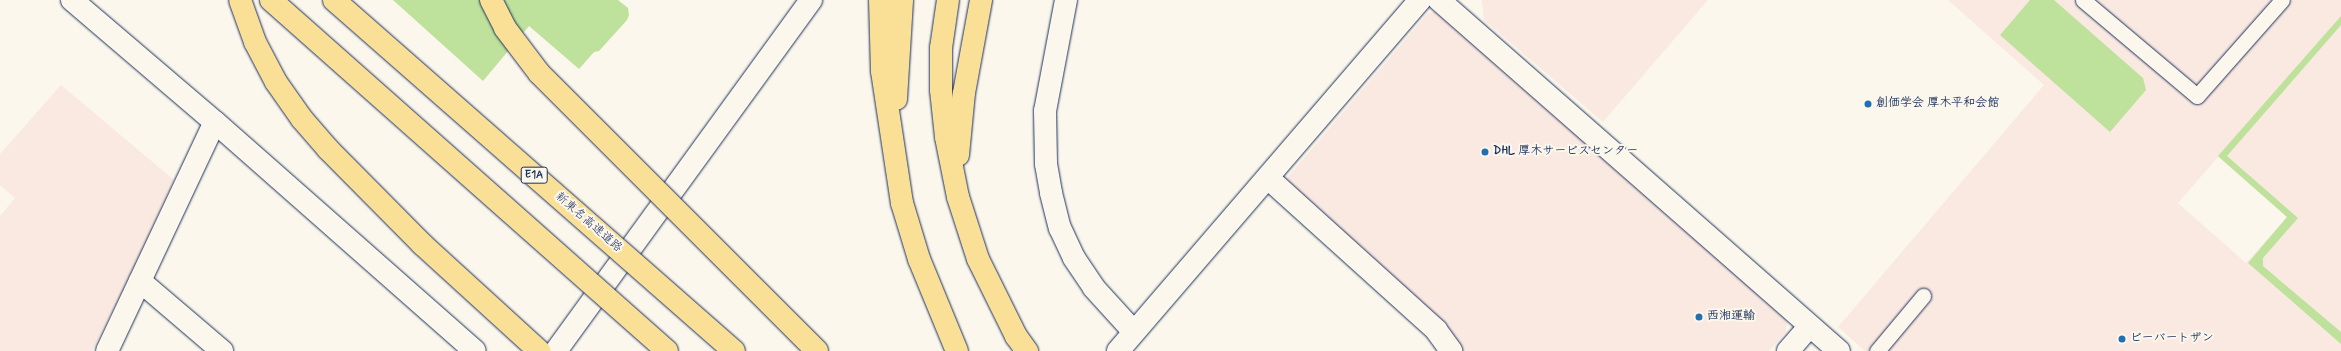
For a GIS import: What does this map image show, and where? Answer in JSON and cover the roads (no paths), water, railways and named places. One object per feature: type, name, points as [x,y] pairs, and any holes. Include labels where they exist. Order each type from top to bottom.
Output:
[{"type":"highway","points":[[240,0],[255,42],[276,82],[302,119],[328,149],[422,244],[539,351]]},
{"type":"highway","points":[[271,0],[667,351]]},
{"type":"highway","name":"新東名高速道路","points":[[334,0],[734,351]]},
{"type":"highway","points":[[491,0],[505,28],[539,73],[817,351]]},
{"type":"highway","points":[[880,0],[882,71],[902,203],[920,259],[957,351]]},
{"type":"highway","points":[[893,150],[902,0]]},
{"type":"highway","points":[[948,0],[941,48],[941,90],[946,137],[958,197],[978,259],[1016,336],[1027,351]]},
{"type":"highway","points":[[958,197],[958,144],[964,93],[981,0]]},
{"type":"street","points":[[72,0],[215,122],[474,351]]},
{"type":"street","points":[[556,351],[811,0]]},
{"type":"street","points":[[1066,0],[1045,111],[1046,164],[1050,193],[1060,228],[1074,258],[1094,288],[1134,332]]},
{"type":"street","points":[[1118,351],[1420,0]]},
{"type":"street","points":[[1439,0],[1839,351]]},
{"type":"street","points":[[107,351],[215,122]]},
{"type":"street","points":[[1268,178],[1436,330],[1451,351]]},
{"type":"street","points":[[140,281],[222,351]]},
{"type":"street","points":[[1788,351],[1810,326]]},
{"type":"lane","points":[[2083,0],[2197,96],[2282,0]]},
{"type":"lane","points":[[1877,351],[1923,296]]},
{"type":"place","name":"創価学会 厚木平和会館","points":[[1868,104]]},
{"type":"place","name":"DHL 厚木サービスセンター","points":[[1485,152]]},
{"type":"place","name":"西湘運輸","points":[[1699,317]]},
{"type":"place","name":"ビーバートザン","points":[[2122,339]]}]
